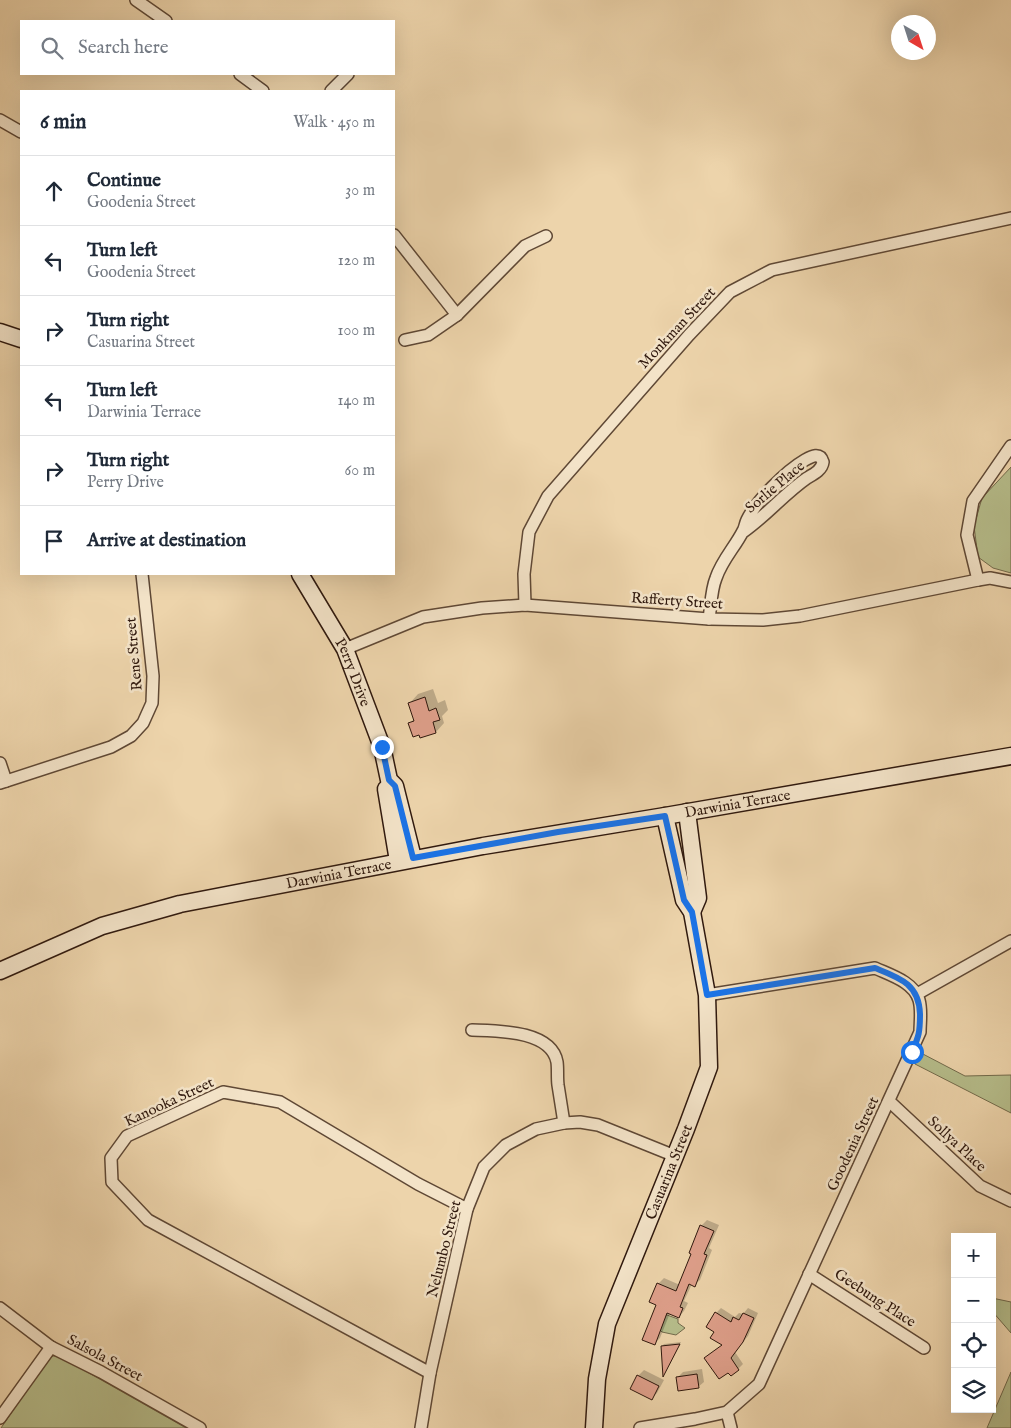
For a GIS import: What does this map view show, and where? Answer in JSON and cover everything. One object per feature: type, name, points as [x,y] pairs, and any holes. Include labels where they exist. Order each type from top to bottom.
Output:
[{"type":"street","points":[[136,0],[165,20]]},
{"type":"street","points":[[241,75],[261,90]]},
{"type":"street","points":[[332,90],[347,75]]},
{"type":"street","points":[[0,120],[20,131]]},
{"type":"street","name":"Monkman Street","points":[[525,604],[524,574],[529,532],[548,496],[689,335],[730,292],[772,270],[1011,218]]},
{"type":"street","points":[[395,235],[457,315]]},
{"type":"street","points":[[405,340],[428,335],[457,315],[525,246],[546,236]]},
{"type":"street","points":[[0,332],[20,339]]},
{"type":"street","points":[[978,580],[967,535],[973,501],[1011,446]]},
{"type":"street","points":[[998,464],[1011,452]]},
{"type":"street","name":"Sorlie Place","points":[[709,619],[715,579],[727,554],[743,532],[747,520],[757,506],[795,466],[813,456],[821,457],[824,463],[821,468],[798,484],[756,523],[743,532]]},
{"type":"street","name":"Rene Street","points":[[3,782],[110,747],[131,736],[143,723],[152,703],[153,676],[142,575]]},
{"type":"street","name":"Perry Drive","points":[[301,575],[345,650],[382,747],[389,780],[386,789],[405,860]]},
{"type":"street","name":"Rafferty Street","points":[[345,650],[423,617],[482,608],[525,604],[709,619],[763,620],[800,616],[990,578],[1011,582]]},
{"type":"street","name":"Darwinia Terrace","points":[[0,971],[102,926],[180,904],[558,832],[665,816],[1011,756]]},
{"type":"street","points":[[0,763],[3,782]]},
{"type":"street","name":"Casuarina Street","points":[[687,812],[698,898],[692,912]]},
{"type":"street","name":"Casuarina Street","points":[[594,1428],[597,1380],[607,1324],[709,1067],[707,995],[692,912],[684,900],[665,816]]},
{"type":"street","points":[[707,995],[875,968],[899,978],[917,994],[1011,941]]},
{"type":"street","name":"Goodenia Street","points":[[640,1428],[727,1412],[759,1384],[920,1032],[920,1002],[917,994]]},
{"type":"street","points":[[472,1030],[510,1032],[534,1037],[548,1046],[557,1060],[558,1084],[564,1123]]},
{"type":"street","name":"Kanooka Street","points":[[430,1373],[148,1220],[112,1182],[111,1158],[127,1136],[223,1092],[280,1102],[418,1184],[467,1209]]},
{"type":"street","name":"Sollya Place","points":[[889,1101],[980,1186],[1011,1201]]},
{"type":"street","name":"Nelumbo Street","points":[[421,1428],[430,1373],[467,1209],[484,1167],[506,1145],[536,1129],[564,1123],[580,1122],[598,1125],[675,1156]]},
{"type":"street","name":"Geebung Place","points":[[810,1274],[924,1348]]},
{"type":"street","name":"Salsola Street","points":[[0,1308],[51,1347],[101,1372],[200,1428]]},
{"type":"street","points":[[0,1418],[51,1347]]},
{"type":"street","points":[[727,1412],[731,1428]]},
{"type":"green space","points":[[1011,467],[1011,573],[993,568],[978,557],[974,526],[982,498]]},
{"type":"green space","points":[[921,1053],[965,1076],[1011,1075],[1011,1113],[915,1064]]},
{"type":"green space","points":[[996,1299],[1011,1302],[1011,1333],[996,1316]]},
{"type":"green space","points":[[667,1315],[678,1319],[678,1323],[685,1328],[676,1335],[662,1332],[658,1328],[660,1316]]},
{"type":"green space","points":[[53,1356],[59,1356],[186,1428],[1,1428],[48,1359]]},
{"type":"green space","points":[[1011,1372],[1011,1428],[987,1428],[993,1413],[996,1413],[996,1407]]},
{"type":"building","points":[[425,697],[429,711],[436,708],[440,720],[433,722],[436,733],[420,738],[419,735],[413,737],[408,723],[414,721],[408,703]]},
{"type":"building","points":[[700,1225],[714,1231],[704,1254],[707,1255],[695,1287],[689,1284],[680,1307],[683,1308],[679,1318],[667,1313],[655,1345],[642,1340],[656,1305],[649,1302],[657,1283],[676,1291]]},
{"type":"building","points":[[715,1312],[731,1322],[733,1317],[739,1320],[743,1313],[754,1318],[743,1342],[731,1358],[739,1370],[731,1376],[728,1373],[719,1379],[704,1358],[722,1345],[710,1338],[714,1332],[706,1327]]},
{"type":"building","points":[[680,1344],[663,1377],[661,1346]]},
{"type":"building","points":[[697,1374],[699,1388],[678,1391],[676,1377]]},
{"type":"building","points":[[637,1375],[659,1386],[652,1400],[630,1389]]},
{"type":"route","points":[[382,747],[389,780],[395,786],[413,858],[558,832],[665,816],[684,900],[692,912],[707,995],[875,968],[899,978],[917,994],[920,1002],[920,1032],[912,1052]]}]
